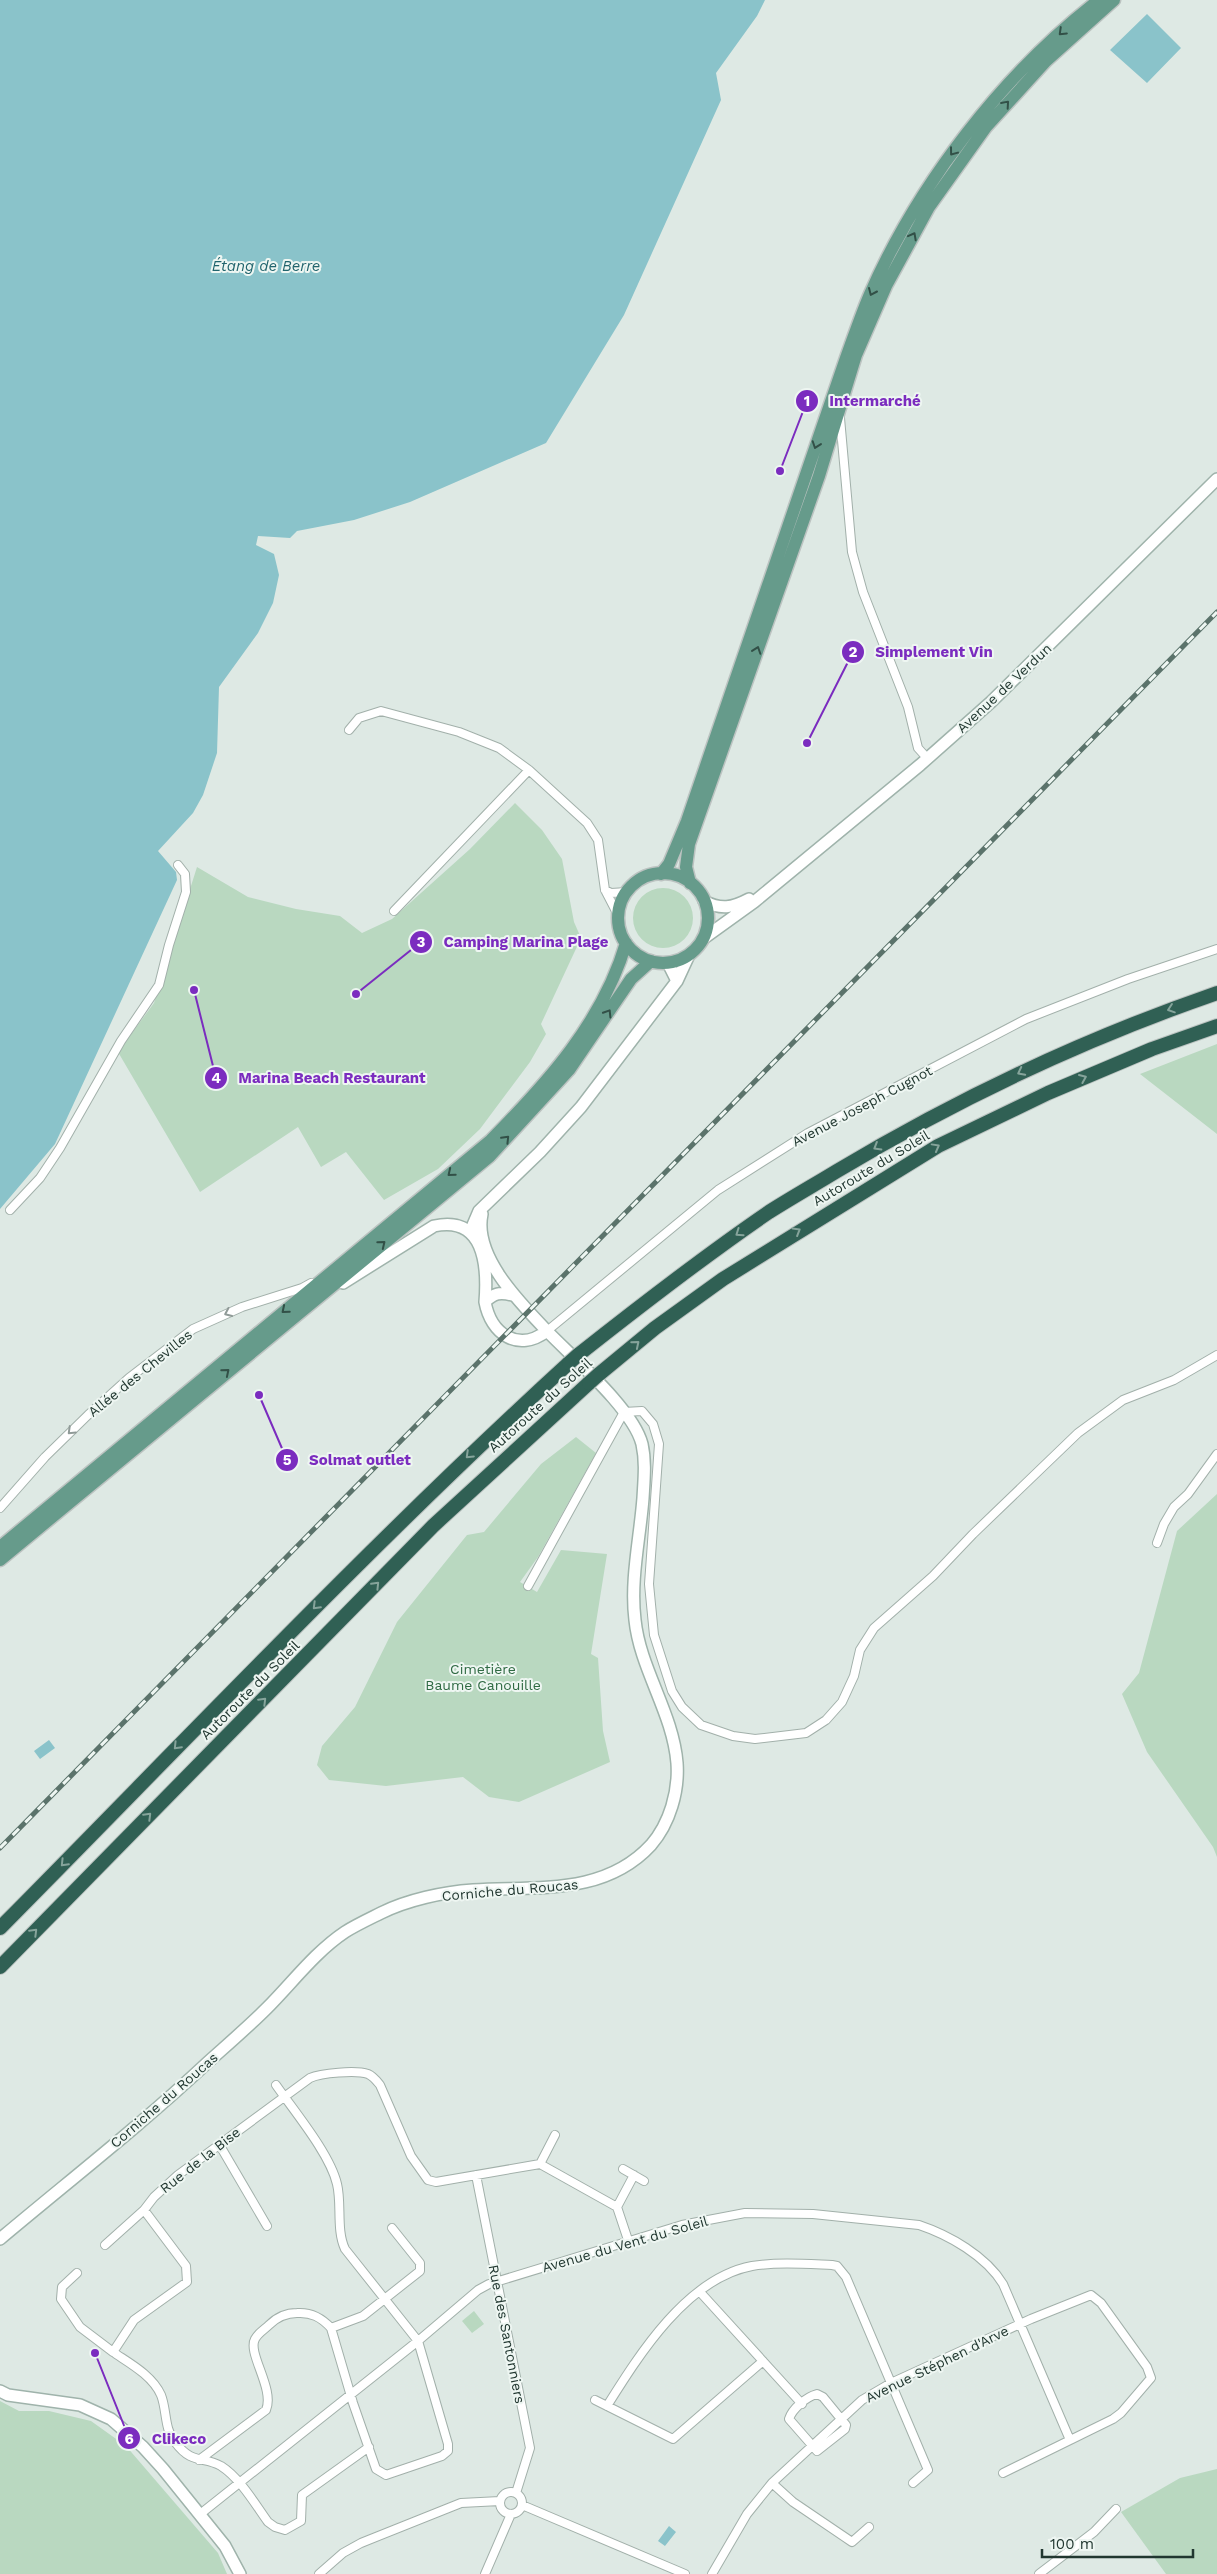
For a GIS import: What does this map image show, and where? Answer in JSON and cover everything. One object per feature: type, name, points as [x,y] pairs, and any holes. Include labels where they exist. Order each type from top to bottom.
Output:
[{"type":"highway","name":"Autoroute du Soleil","points":[[0,1928],[256,1665],[405,1517],[574,1359],[672,1280],[771,1211],[900,1133],[1038,1064],[1159,1014],[1217,993]]},
{"type":"highway","name":"Autoroute du Soleil","points":[[0,1967],[433,1526],[593,1379],[655,1328],[723,1279],[938,1146],[1057,1089],[1152,1049],[1217,1026]]},
{"type":"main road","points":[[662,874],[669,864],[687,820],[846,358],[882,272],[929,187],[986,109],[1022,70],[1080,15],[1099,0]]},
{"type":"main road","points":[[776,882],[730,908],[713,906],[704,901],[690,883],[686,867],[689,844],[819,476],[856,355],[873,312],[920,222],[986,127],[1046,61],[1114,0]]},
{"type":"main road","name":"Avenue de Verdun","points":[[776,882],[928,759],[991,702],[1217,479]]},
{"type":"main road","points":[[689,955],[668,963],[651,961],[641,957],[626,943],[620,930],[618,915],[627,892],[642,879],[662,874],[672,874],[690,883]]},
{"type":"main road","points":[[546,1331],[537,1338],[524,1342],[512,1341],[494,1325],[487,1314],[485,1267],[473,1235],[475,1217],[484,1205],[540,1152],[581,1107],[677,981],[689,955],[704,938],[754,902],[776,882]]},
{"type":"main road","points":[[704,901],[708,926],[704,938]]},
{"type":"main road","points":[[0,1547],[491,1140],[562,1064],[602,1005],[618,971],[626,943]]},
{"type":"main road","points":[[0,1560],[303,1308],[490,1156],[569,1070],[631,979],[651,961]]},
{"type":"main road","points":[[668,963],[677,981]]},
{"type":"main road","name":"Corniche du Roucas","points":[[0,2239],[192,2077],[264,2010],[312,1961],[345,1933],[385,1911],[426,1898],[469,1891],[567,1887],[600,1879],[629,1865],[653,1843],[668,1818],[676,1791],[677,1762],[671,1735],[639,1642],[635,1621],[634,1599],[645,1468],[642,1444],[635,1427],[624,1412],[512,1296],[492,1262],[482,1234],[480,1224],[484,1205]]},
{"type":"main road","points":[[303,1308],[434,1226],[447,1223],[458,1225],[473,1235]]},
{"type":"main road","points":[[485,1302],[496,1293],[512,1296]]},
{"type":"main road","points":[[0,2391],[8,2395],[80,2404],[111,2419],[143,2447],[225,2546],[240,2574]]},
{"type":"street","points":[[839,408],[852,552],[863,592],[908,707],[918,748],[928,759]]},
{"type":"street","points":[[349,730],[359,718],[380,711],[459,732],[499,748],[529,770],[587,823],[598,840],[605,890],[618,915]]},
{"type":"street","points":[[394,911],[529,770]]},
{"type":"street","points":[[10,1210],[40,1178],[60,1148],[121,1041],[159,985],[169,945],[186,892],[185,874],[178,865]]},
{"type":"street","points":[[605,890],[611,893],[627,892]]},
{"type":"street","name":"Avenue Joseph Cugnot","points":[[546,1331],[718,1190],[808,1133],[1026,1019],[1128,979],[1217,949]]},
{"type":"street","name":"Allée des Chevilles","points":[[0,1508],[45,1457],[88,1415],[129,1378],[193,1329],[242,1306],[302,1288],[336,1268]]},
{"type":"street","points":[[528,1586],[624,1412],[642,1411],[653,1424],[659,1444],[649,1584],[654,1635],[672,1691],[687,1712],[701,1725],[733,1736],[755,1739],[806,1733],[826,1720],[842,1702],[854,1676],[860,1650],[874,1628],[933,1576],[973,1534],[1078,1433],[1123,1400],[1174,1380],[1217,1355]]},
{"type":"street","points":[[1157,1542],[1164,1524],[1174,1507],[1188,1494],[1217,1454]]},
{"type":"street","name":"Rue de la Bise","points":[[105,2246],[178,2175],[284,2096],[317,2075],[369,2074],[380,2084],[411,2156],[428,2180],[436,2182],[476,2175]]},
{"type":"street","points":[[199,2460],[266,2410],[269,2398],[254,2346],[256,2337],[278,2317],[294,2312],[315,2315],[331,2328],[350,2394],[376,2469],[386,2475],[442,2456],[448,2452],[448,2444],[418,2341],[345,2249],[342,2238],[341,2209],[333,2170],[276,2086]]},
{"type":"street","points":[[540,2164],[555,2135]]},
{"type":"street","points":[[219,2144],[267,2226]]},
{"type":"street","points":[[476,2175],[540,2164],[617,2207],[628,2240]]},
{"type":"street","points":[[623,2169],[644,2181]]},
{"type":"street","name":"Rue des Santonniers","points":[[476,2175],[530,2448],[516,2493]]},
{"type":"street","points":[[617,2207],[634,2175]]},
{"type":"street","points":[[113,2352],[134,2320],[187,2282],[188,2269],[144,2210]]},
{"type":"street","name":"Avenue du Vent du Soleil","points":[[198,2515],[418,2341],[478,2290],[496,2282],[628,2240],[690,2223],[755,2212],[813,2214],[919,2225],[947,2238],[988,2264],[1003,2284],[1070,2440]]},
{"type":"street","points":[[331,2328],[363,2316],[421,2268],[420,2263],[392,2228]]},
{"type":"street","points":[[607,2406],[636,2360],[661,2327],[700,2292],[729,2274],[753,2266],[796,2264],[837,2266],[846,2277],[928,2470],[936,2474]]},
{"type":"street","points":[[77,2273],[62,2287],[61,2299],[85,2333],[152,2381],[160,2394],[171,2437],[191,2458],[220,2466],[238,2484],[268,2522],[275,2527],[285,2530],[301,2522],[302,2495],[369,2447]]},
{"type":"street","points":[[700,2292],[802,2404]]},
{"type":"street","name":"Avenue Stéphen d'Arve","points":[[841,2418],[870,2394],[891,2383],[1019,2325],[1091,2295],[1101,2303],[1151,2373],[1151,2378],[1117,2417],[1070,2440]]},
{"type":"street","points":[[595,2400],[673,2439],[763,2361]]},
{"type":"street","points":[[817,2394],[823,2397],[841,2418],[846,2425],[845,2429],[817,2451],[789,2419],[791,2413],[811,2396],[817,2394]]},
{"type":"street","points":[[1003,2473],[1070,2440]]},
{"type":"street","points":[[712,2574],[747,2514],[772,2483],[810,2445]]},
{"type":"street","points":[[913,2483],[928,2470]]},
{"type":"street","points":[[772,2483],[794,2502],[852,2542],[869,2527]]},
{"type":"street","points":[[506,2493],[516,2493],[521,2498],[522,2505],[517,2512],[511,2514],[504,2511],[500,2501],[506,2493]]},
{"type":"street","points":[[319,2574],[328,2570],[361,2543],[461,2502],[500,2501]]},
{"type":"street","points":[[522,2505],[685,2574]]},
{"type":"street","points":[[1039,2574],[1094,2532],[1116,2509]]},
{"type":"street","points":[[485,2574],[511,2514]]},
{"type":"green space","points":[[515,803],[542,830],[562,859],[574,922],[581,938],[541,1024],[546,1034],[530,1062],[480,1129],[438,1169],[384,1200],[346,1152],[321,1167],[298,1127],[200,1192],[118,1052],[154,1003],[197,867],[248,897],[296,909],[340,916],[362,933],[392,919],[470,849]]},
{"type":"green space","points":[[663,888],[675,890],[688,901],[693,918],[691,930],[680,943],[663,948],[651,946],[638,935],[633,918],[635,906],[646,893]]},
{"type":"green space","points":[[1217,1044],[1217,1134],[1140,1074]]},
{"type":"green space","name":"Cimetière Baume Canouille","points":[[576,1437],[596,1453],[538,1557],[520,1582],[537,1592],[561,1550],[607,1554],[591,1654],[598,1658],[603,1731],[610,1762],[519,1802],[489,1797],[463,1777],[386,1786],[329,1780],[317,1765],[322,1746],[355,1707],[397,1622],[467,1535],[484,1532],[541,1464]]},
{"type":"green space","points":[[1217,1494],[1217,1857],[1213,1847],[1147,1752],[1122,1694],[1139,1673],[1177,1531]]},
{"type":"green space","points":[[474,2311],[484,2324],[472,2333],[462,2321]]},
{"type":"green space","points":[[0,2401],[19,2411],[49,2411],[91,2421],[126,2446],[218,2553],[227,2574],[0,2574]]},
{"type":"green space","points":[[1217,2469],[1217,2574],[1166,2574],[1121,2512],[1180,2478]]},
{"type":"water","name":"Étang de Berre","points":[[0,0],[765,0],[757,16],[716,73],[721,100],[624,315],[546,443],[410,502],[354,520],[297,531],[290,538],[258,536],[256,545],[274,554],[279,575],[273,603],[258,633],[219,687],[217,753],[203,795],[193,813],[158,851],[176,872],[177,880],[55,1144],[0,1209]]},
{"type":"water","points":[[1147,14],[1181,48],[1147,83],[1110,50]]},
{"type":"water","points":[[49,1740],[55,1748],[40,1759],[34,1751]]},
{"type":"water","points":[[669,2526],[676,2532],[665,2546],[658,2541]]},
{"type":"railway","points":[[0,1848],[1217,612]]},
{"type":"place","name":"Intermarché","points":[[780,471]]},
{"type":"place","name":"Simplement Vin","points":[[807,743]]},
{"type":"place","name":"Marina Beach Restaurant","points":[[194,990]]},
{"type":"place","name":"Camping Marina Plage","points":[[356,994]]},
{"type":"place","name":"Solmat outlet","points":[[259,1395]]},
{"type":"place","name":"Clikeco","points":[[95,2353]]}]
